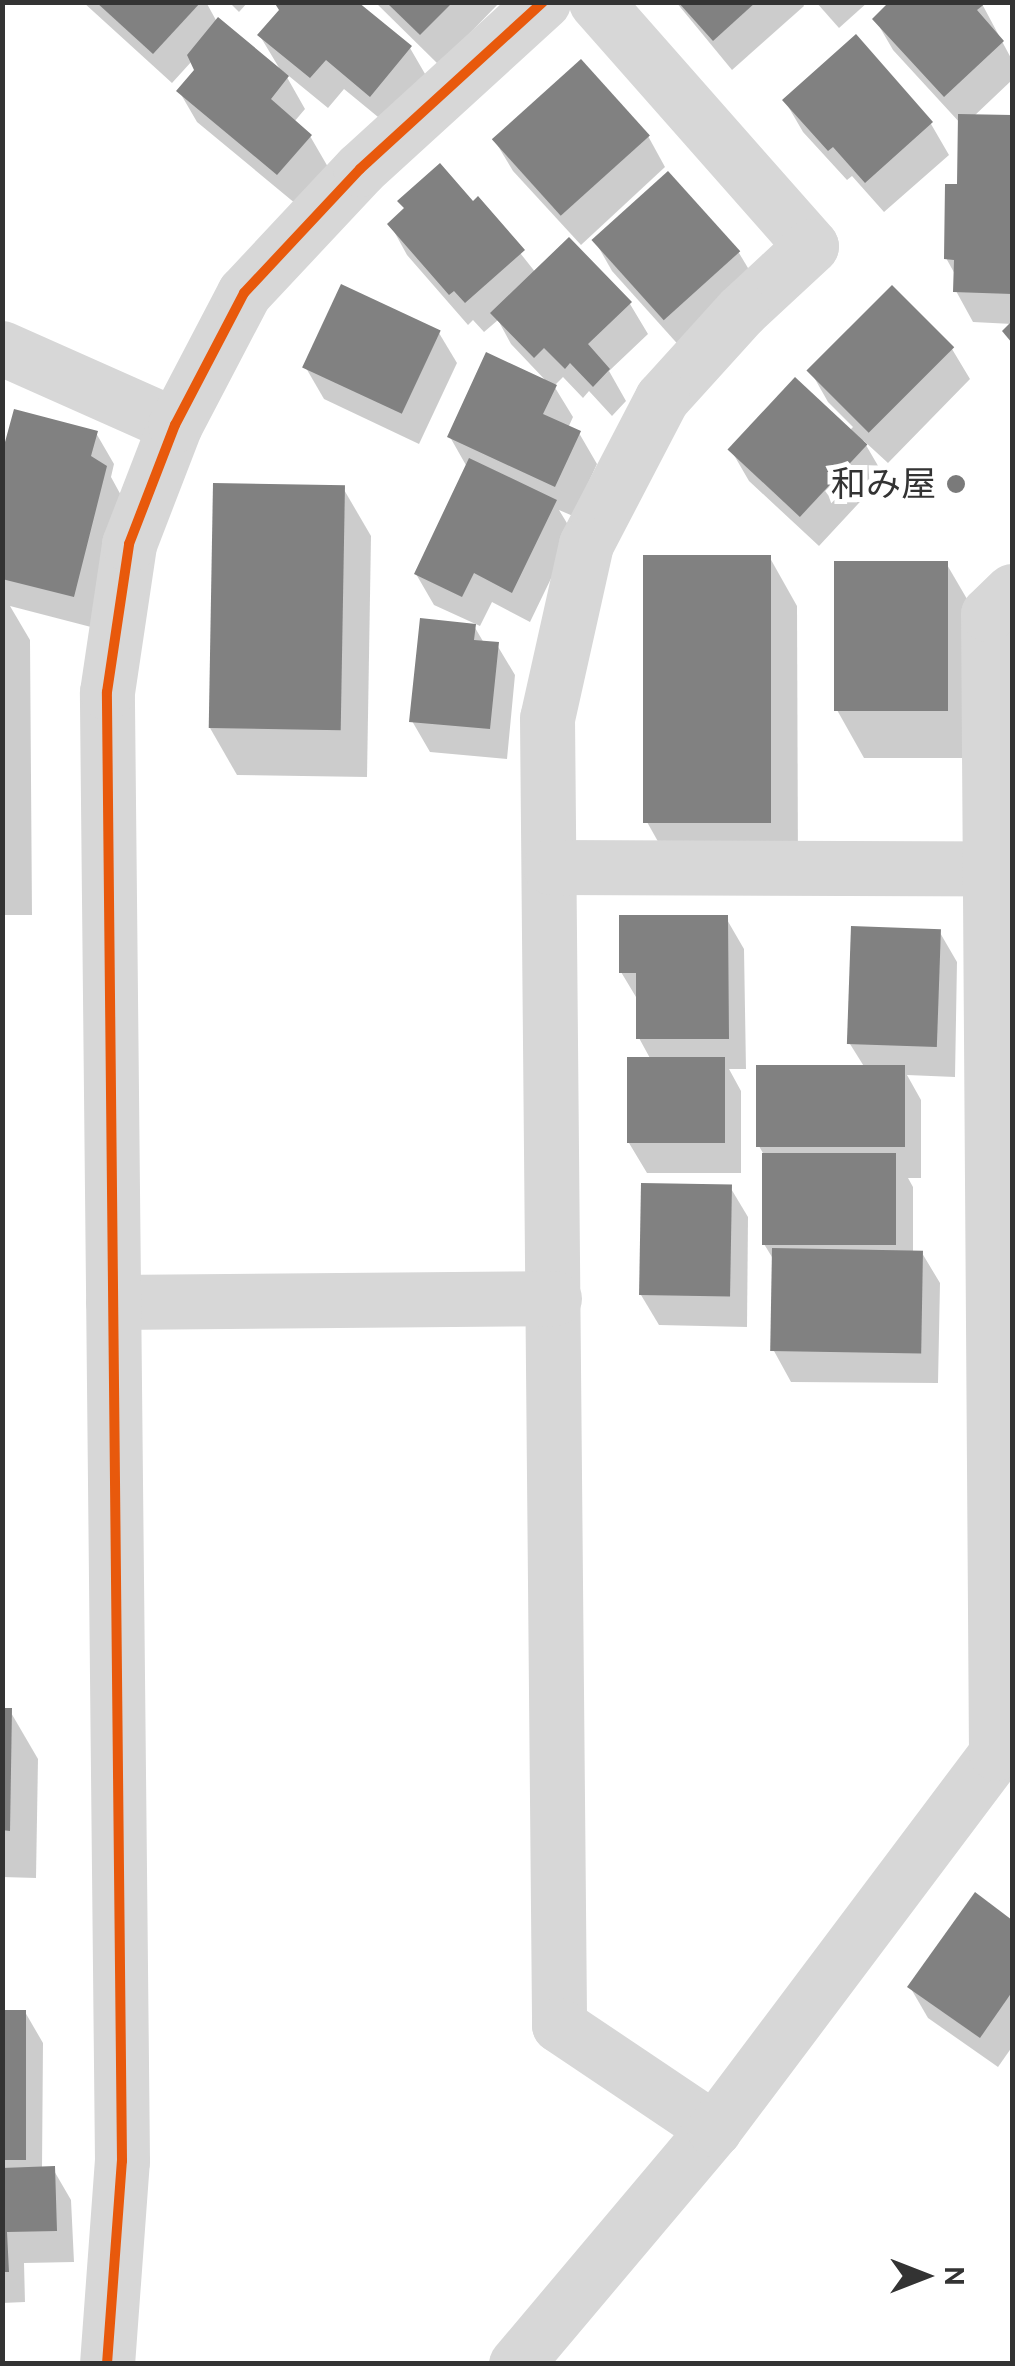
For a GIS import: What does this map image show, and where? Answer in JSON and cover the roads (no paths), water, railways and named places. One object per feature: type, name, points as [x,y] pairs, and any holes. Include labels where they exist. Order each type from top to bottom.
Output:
[{"type":"street","points":[[107,2364],[122,2161],[107,692],[129,544],[175,425],[244,293],[360,169],[544,2]]},
{"type":"street","points":[[596,2],[812,246],[741,311],[662,398],[586,544],[547,718],[559,2026],[714,2129]]},
{"type":"street","points":[[2,348],[175,425]]},
{"type":"street","points":[[516,2364],[714,2129],[996,1754],[1002,1294],[1000,868],[988,614],[1012,591]]},
{"type":"street","points":[[550,867],[1000,868]]},
{"type":"street","points":[[113,1302],[554,1298]]},
{"type":"place","name":"和み屋","points":[[956,484]]}]
